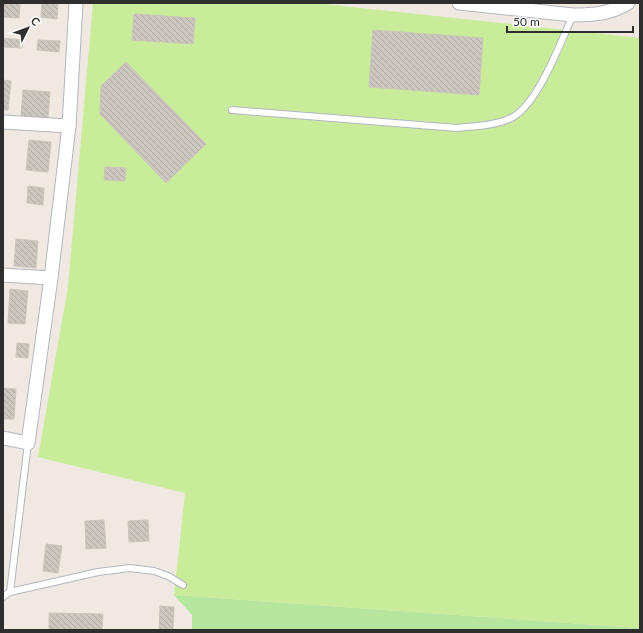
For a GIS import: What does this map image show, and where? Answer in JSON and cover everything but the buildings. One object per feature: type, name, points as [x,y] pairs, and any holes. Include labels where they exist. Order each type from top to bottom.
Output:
[{"type":"street","points":[[3,438],[28,443],[51,278],[69,126],[76,3]]},
{"type":"street","points":[[459,3],[573,15],[604,14],[628,3]]},
{"type":"street","points":[[3,122],[69,126]]},
{"type":"street","points":[[3,275],[51,278]]},
{"type":"lane","points":[[232,110],[457,128],[490,124],[510,119],[523,108],[543,82],[573,15]]},
{"type":"lane","points":[[10,592],[28,443]]},
{"type":"lane","points":[[3,597],[10,592],[98,572],[130,568],[154,571],[168,576],[184,585]]},
{"type":"green space","points":[[93,3],[315,3],[640,38],[640,628],[174,595],[185,493],[38,457],[68,287]]},
{"type":"green space","points":[[174,595],[640,628],[640,630],[192,630],[192,615]]}]
